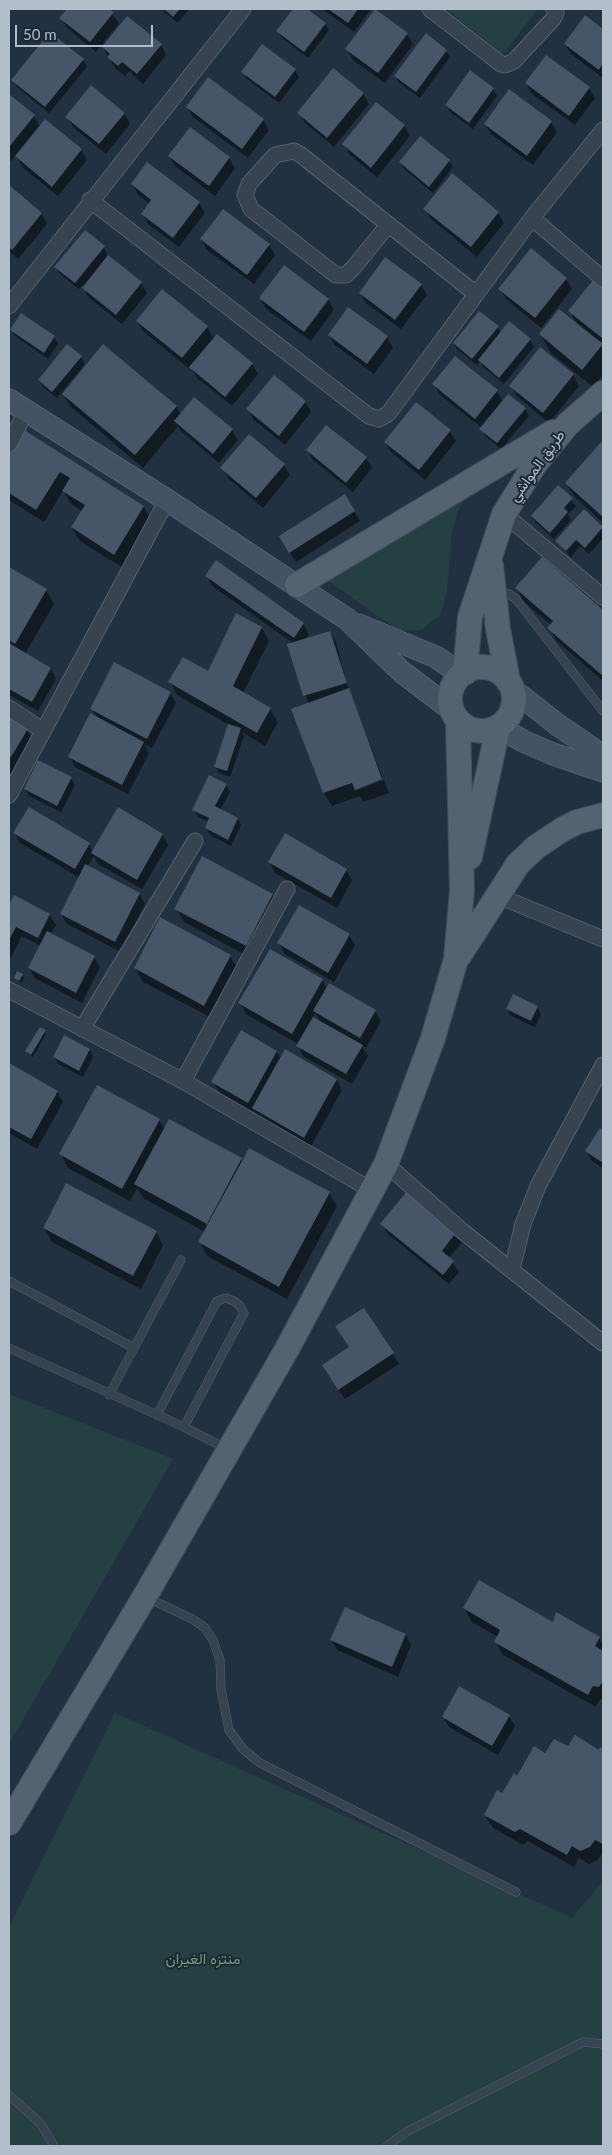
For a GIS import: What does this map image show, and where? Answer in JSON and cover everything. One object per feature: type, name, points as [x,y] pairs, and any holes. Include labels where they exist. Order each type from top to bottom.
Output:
[{"type":"main road","name":"طريق المواشي","points":[[463,674],[470,617],[504,514],[535,464],[568,424],[603,393]]},
{"type":"main road","points":[[297,585],[568,424]]},
{"type":"main road","name":"طريق المواشي","points":[[490,554],[492,591],[510,685]]},
{"type":"main road","points":[[9,1823],[145,1596],[287,1350],[386,1164],[433,1038],[456,959],[462,890],[455,716],[450,695],[452,687],[463,674],[472,669],[488,668],[496,670],[510,685],[514,706],[511,714],[498,727],[481,732],[465,726],[455,716]]},
{"type":"main road","points":[[462,890],[483,804],[498,727]]},
{"type":"main road","points":[[456,959],[518,864],[549,837],[577,822],[603,815]]},
{"type":"street","points":[[9,306],[90,200],[242,9]]},
{"type":"street","points":[[430,9],[501,64],[505,65],[514,61],[553,19],[556,13],[554,9]]},
{"type":"street","points":[[90,200],[369,416],[379,418],[388,414],[532,218],[603,130]]},
{"type":"street","points":[[388,225],[346,275],[336,275],[251,209],[245,195],[249,184],[275,155],[294,151],[476,294]]},
{"type":"street","points":[[532,218],[603,278]]},
{"type":"street","points":[[9,400],[167,500],[347,620],[402,672],[455,716]]},
{"type":"street","points":[[9,444],[26,412]]},
{"type":"street","points":[[9,795],[42,730],[167,500]]},
{"type":"street","points":[[504,514],[603,597]]},
{"type":"street","points":[[347,620],[436,657],[463,674]]},
{"type":"street","points":[[510,685],[558,725],[603,754]]},
{"type":"street","points":[[9,708],[42,730]]},
{"type":"street","points":[[498,727],[523,741],[553,754],[603,771]]},
{"type":"street","points":[[82,1029],[195,841]]},
{"type":"street","points":[[183,1082],[287,889]]},
{"type":"street","points":[[496,896],[603,939]]},
{"type":"street","points":[[9,990],[183,1082],[373,1190]]},
{"type":"street","points":[[512,1270],[523,1224],[538,1186],[603,1064]]},
{"type":"street","points":[[386,1164],[461,1230],[603,1343]]},
{"type":"lane","points":[[492,591],[509,594],[516,599],[603,710]]},
{"type":"lane","points":[[109,1395],[181,1260]]},
{"type":"lane","points":[[9,1281],[134,1348]]},
{"type":"lane","points":[[157,1415],[217,1302],[226,1298],[234,1301],[244,1313],[184,1426]]},
{"type":"lane","points":[[9,1348],[109,1395],[184,1426],[229,1450]]},
{"type":"lane","points":[[145,1596],[194,1620],[205,1628],[213,1640],[220,1660],[221,1690],[229,1730],[243,1749],[260,1763],[516,1892]]},
{"type":"lane","points":[[387,2146],[406,2132],[583,2042],[603,2044]]},
{"type":"lane","points":[[9,2095],[41,2124],[54,2146]]},
{"type":"green space","points":[[446,9],[538,9],[503,54]]},
{"type":"green space","points":[[469,488],[457,513],[451,539],[447,591],[441,614],[421,630],[399,631],[320,575]]},
{"type":"green space","points":[[9,1394],[173,1459],[9,1744]]},
{"type":"green space","name":"منتزه الغيران","points":[[115,1713],[572,1918],[603,1881],[603,2146],[9,2146],[9,1927]]},
{"type":"building","points":[[67,9],[109,9],[114,12],[90,42],[59,18]]},
{"type":"building","points":[[164,9],[180,9],[173,17]]},
{"type":"building","points":[[293,9],[307,9],[326,23],[304,52],[276,31]]},
{"type":"building","points":[[328,9],[358,9],[348,23]]},
{"type":"building","points":[[375,9],[408,33],[378,73],[345,49]]},
{"type":"building","points":[[585,15],[603,29],[603,63],[599,70],[564,44]]},
{"type":"building","points":[[127,16],[162,44],[137,74],[122,62],[118,66],[107,57],[110,54],[102,47]]},
{"type":"building","points":[[50,32],[84,59],[45,107],[11,80]]},
{"type":"building","points":[[426,33],[447,50],[416,92],[394,76]]},
{"type":"building","points":[[262,44],[296,69],[275,97],[241,72]]},
{"type":"building","points":[[546,55],[590,87],[569,116],[525,83]]},
{"type":"building","points":[[333,68],[364,93],[327,138],[297,113]]},
{"type":"building","points":[[470,70],[494,88],[469,123],[445,105]]},
{"type":"building","points":[[208,77],[264,119],[242,149],[186,107]]},
{"type":"building","points":[[91,85],[125,113],[99,144],[65,117]]},
{"type":"building","points":[[509,89],[552,121],[527,156],[484,124]]},
{"type":"building","points":[[9,94],[35,115],[9,147]]},
{"type":"building","points":[[376,102],[405,125],[371,168],[342,144]]},
{"type":"building","points":[[45,119],[82,149],[52,187],[15,156]]},
{"type":"building","points":[[190,127],[230,157],[209,186],[168,156]]},
{"type":"building","points":[[420,136],[450,160],[429,187],[399,162]]},
{"type":"building","points":[[147,162],[200,202],[173,238],[141,214],[151,200],[131,184]]},
{"type":"building","points":[[452,173],[499,212],[471,247],[423,209]]},
{"type":"building","points":[[9,185],[42,213],[12,250],[9,247]]},
{"type":"building","points":[[223,209],[270,244],[247,275],[200,239]]},
{"type":"building","points":[[85,230],[105,246],[75,283],[54,267]]},
{"type":"building","points":[[531,248],[567,278],[535,318],[498,289]]},
{"type":"building","points":[[108,255],[142,282],[116,315],[82,288]]},
{"type":"building","points":[[385,257],[422,284],[395,320],[359,293]]},
{"type":"building","points":[[284,265],[329,299],[304,332],[259,298]]},
{"type":"building","points":[[594,279],[603,287],[602,338],[568,311]]},
{"type":"building","points":[[162,289],[208,326],[182,358],[136,321]]},
{"type":"building","points":[[348,307],[388,336],[367,364],[328,335]]},
{"type":"building","points":[[559,309],[603,344],[582,370],[539,334]]},
{"type":"building","points":[[479,311],[499,326],[472,359],[453,343]]},
{"type":"building","points":[[21,313],[55,336],[44,353],[10,330]]},
{"type":"building","points":[[509,321],[531,339],[499,378],[478,360]]},
{"type":"building","points":[[217,334],[253,363],[225,397],[189,367]]},
{"type":"building","points":[[67,344],[82,356],[52,392],[38,380]]},
{"type":"building","points":[[103,344],[177,406],[135,455],[62,394]]},
{"type":"building","points":[[540,347],[574,374],[543,413],[509,386]]},
{"type":"building","points":[[455,356],[498,390],[475,419],[432,384]]},
{"type":"building","points":[[274,375],[306,401],[279,436],[246,409]]},
{"type":"building","points":[[508,394],[526,408],[497,443],[479,429]]},
{"type":"building","points":[[194,397],[233,429],[213,454],[174,421]]},
{"type":"building","points":[[416,402],[451,430],[419,470],[384,442]]},
{"type":"building","points":[[326,425],[367,457],[346,483],[306,450]]},
{"type":"building","points":[[24,430],[144,506],[114,555],[71,527],[85,505],[62,491],[70,478],[60,472],[36,510],[9,493],[9,455]]},
{"type":"building","points":[[249,434],[285,464],[256,498],[220,468]]},
{"type":"building","points":[[603,440],[603,517],[565,483]]},
{"type":"building","points":[[558,485],[573,498],[564,508],[568,512],[550,533],[531,516]]},
{"type":"building","points":[[345,494],[355,511],[289,553],[279,536]]},
{"type":"building","points":[[584,509],[603,527],[585,548],[576,540],[566,551],[555,541]]},
{"type":"building","points":[[542,557],[603,610],[603,676],[547,628],[553,621],[515,588]]},
{"type":"building","points":[[216,560],[304,623],[294,638],[205,576]]},
{"type":"building","points":[[9,567],[47,589],[15,644],[9,640]]},
{"type":"building","points":[[236,613],[262,627],[233,686],[271,708],[257,733],[168,682],[183,657],[208,671]]},
{"type":"building","points":[[330,631],[347,683],[303,696],[287,644]]},
{"type":"building","points":[[9,643],[51,668],[32,702],[9,689]]},
{"type":"building","points":[[114,662],[171,692],[147,739],[90,709]]},
{"type":"building","points":[[349,688],[382,779],[355,790],[352,783],[323,793],[291,709]]},
{"type":"building","points":[[90,713],[144,742],[122,785],[68,757]]},
{"type":"building","points":[[9,717],[28,729],[9,760]]},
{"type":"building","points":[[228,724],[241,728],[227,771],[214,767]]},
{"type":"building","points":[[38,760],[72,777],[57,806],[24,789]]},
{"type":"building","points":[[209,775],[227,784],[215,806],[238,818],[228,840],[205,828],[209,818],[192,810]]},
{"type":"building","points":[[29,807],[90,843],[75,869],[13,833]]},
{"type":"building","points":[[118,807],[163,834],[137,880],[91,853]]},
{"type":"building","points":[[285,833],[347,869],[331,898],[268,862]]},
{"type":"building","points":[[202,856],[273,894],[246,946],[174,909]]},
{"type":"building","points":[[85,864],[140,893],[115,942],[60,914]]},
{"type":"building","points":[[14,895],[50,914],[38,938],[16,927],[9,940],[9,905]]},
{"type":"building","points":[[299,905],[350,934],[328,973],[277,943]]},
{"type":"building","points":[[160,917],[231,955],[204,1006],[134,968]]},
{"type":"building","points":[[47,931],[95,956],[76,993],[28,968]]},
{"type":"building","points":[[270,949],[323,979],[292,1034],[238,1003]]},
{"type":"building","points":[[17,971],[23,974],[19,981],[14,978]]},
{"type":"building","points":[[329,983],[376,1010],[360,1038],[313,1011]]},
{"type":"building","points":[[513,994],[538,1006],[531,1021],[506,1009]]},
{"type":"building","points":[[313,1017],[363,1045],[346,1074],[296,1046]]},
{"type":"building","points":[[40,1027],[46,1030],[31,1055],[25,1051]]},
{"type":"building","points":[[241,1030],[277,1051],[248,1103],[211,1082]]},
{"type":"building","points":[[64,1035],[90,1049],[79,1071],[53,1057]]},
{"type":"building","points":[[285,1049],[337,1079],[304,1138],[252,1108]]},
{"type":"building","points":[[9,1063],[58,1091],[31,1139],[9,1127]]},
{"type":"building","points":[[97,1085],[160,1119],[122,1189],[59,1154]]},
{"type":"building","points":[[169,1119],[242,1158],[207,1224],[134,1184]]},
{"type":"building","points":[[600,1128],[603,1130],[603,1163],[585,1151]]},
{"type":"building","points":[[249,1148],[330,1192],[279,1287],[198,1242]]},
{"type":"building","points":[[66,1183],[157,1231],[133,1276],[43,1228]]},
{"type":"building","points":[[408,1190],[458,1230],[442,1251],[454,1261],[443,1275],[380,1224]]},
{"type":"building","points":[[364,1308],[394,1353],[338,1390],[322,1365],[349,1347],[335,1326]]},
{"type":"building","points":[[479,1580],[553,1622],[556,1612],[600,1637],[595,1646],[603,1651],[603,1681],[599,1687],[593,1686],[588,1695],[494,1642],[500,1630],[463,1608]]},
{"type":"building","points":[[345,1607],[406,1634],[392,1667],[330,1640]]},
{"type":"building","points":[[459,1686],[510,1715],[492,1746],[442,1717]]},
{"type":"building","points":[[575,1735],[599,1750],[600,1747],[603,1749],[603,1844],[595,1840],[590,1847],[580,1851],[572,1846],[567,1855],[520,1829],[515,1832],[484,1815],[497,1790],[502,1793],[514,1773],[517,1776],[534,1746],[545,1753],[554,1739],[568,1746]]}]
